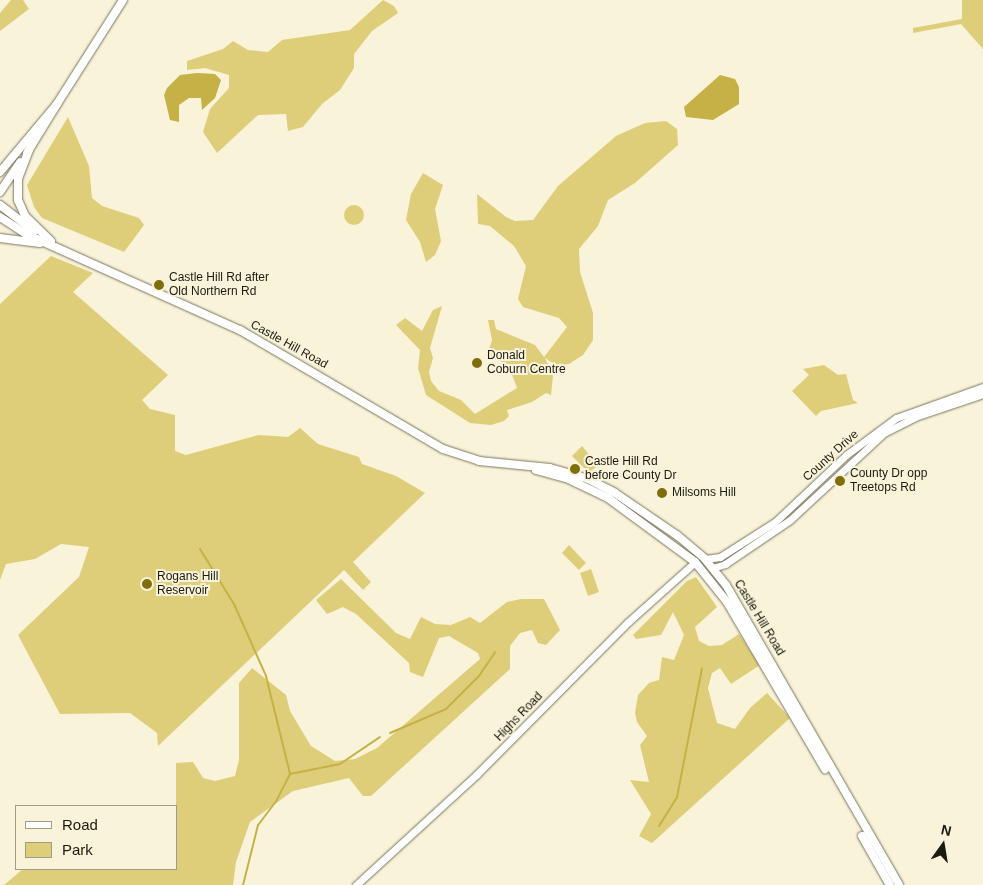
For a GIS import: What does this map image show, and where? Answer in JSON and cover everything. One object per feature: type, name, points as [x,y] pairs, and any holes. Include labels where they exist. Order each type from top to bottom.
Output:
[{"type":"main road","points":[[0,192],[29,150],[124,0]]},
{"type":"main road","points":[[0,172],[57,104]]},
{"type":"main road","points":[[29,150],[17,182],[18,200],[32,224],[54,244]]},
{"type":"main road","name":"Castle Hill Road","points":[[0,204],[54,244]]},
{"type":"main road","name":"Castle Hill Road","points":[[0,217],[26,234],[54,244],[240,330],[443,449],[479,461],[557,469],[599,484],[696,551],[713,568],[768,654],[869,838],[899,885]]},
{"type":"main road","points":[[0,238],[54,244]]},
{"type":"main road","name":"County Drive","points":[[705,560],[720,557],[775,522],[846,455],[896,418],[983,388]]},
{"type":"main road","name":"County Drive","points":[[713,568],[737,556],[790,520],[884,433],[915,417],[983,394]]},
{"type":"main road","name":"Castle Hill Road","points":[[510,464],[566,478],[594,490],[670,541],[695,562],[712,580],[732,611],[890,885]]},
{"type":"main road","points":[[695,562],[696,551]]},
{"type":"main road","points":[[695,562],[705,560]]},
{"type":"main road","points":[[695,562],[713,568]]},
{"type":"main road","name":"Highs Road","points":[[356,885],[477,774],[628,622],[695,562]]},
{"type":"green space","points":[[11,0],[23,0],[29,9],[0,31],[0,13]]},
{"type":"green space","points":[[383,0],[394,6],[398,13],[372,31],[354,54],[354,68],[340,90],[322,104],[303,127],[288,131],[286,114],[258,115],[217,153],[203,132],[210,109],[229,88],[229,75],[205,68],[187,70],[187,61],[223,49],[233,41],[248,50],[268,52],[282,40],[350,30]]},
{"type":"green space","points":[[962,0],[983,0],[983,49],[961,24],[913,33],[913,28],[962,19]]},
{"type":"green space","points":[[68,117],[89,166],[92,198],[102,206],[139,218],[144,225],[124,252],[42,218],[34,207],[27,185]]},
{"type":"green space","points":[[666,121],[677,129],[678,145],[635,183],[608,200],[598,226],[579,249],[580,272],[593,313],[593,340],[583,355],[569,364],[557,366],[545,358],[553,376],[551,395],[546,393],[532,402],[507,410],[509,416],[504,421],[491,425],[470,423],[426,395],[418,368],[420,350],[396,325],[405,318],[422,331],[433,310],[442,306],[430,348],[433,358],[429,372],[431,381],[439,391],[461,400],[475,414],[517,388],[508,364],[487,356],[492,340],[488,320],[494,320],[496,329],[535,345],[544,357],[567,327],[559,318],[523,307],[518,299],[526,266],[514,246],[490,226],[478,224],[477,194],[506,217],[515,221],[533,220],[558,186],[616,136],[645,123]]},
{"type":"green space","points":[[423,173],[443,185],[435,209],[441,241],[435,255],[426,262],[420,242],[406,220],[411,194]]},
{"type":"green space","points":[[354,205],[361,208],[364,215],[361,222],[354,225],[347,222],[344,215],[347,208]]},
{"type":"green space","points":[[51,256],[93,273],[73,292],[168,375],[142,400],[150,409],[175,415],[175,451],[186,455],[259,435],[288,437],[300,428],[318,444],[359,457],[362,464],[396,476],[425,493],[353,562],[371,582],[363,590],[344,570],[158,746],[157,733],[130,713],[60,714],[18,635],[79,577],[89,547],[61,544],[35,559],[6,564],[0,580],[0,304]]},
{"type":"green space","points":[[824,365],[838,375],[846,374],[853,400],[858,403],[821,411],[816,416],[792,391],[809,375],[803,369]]},
{"type":"green space","points":[[582,446],[598,465],[589,473],[572,456]]},
{"type":"green space","points":[[569,545],[586,563],[579,570],[562,553]]},
{"type":"green space","points":[[591,569],[599,592],[588,596],[580,573]]},
{"type":"green space","points":[[696,577],[717,607],[695,627],[699,641],[709,646],[722,645],[739,634],[760,665],[731,684],[720,668],[712,673],[708,688],[717,723],[735,729],[750,708],[767,693],[790,718],[652,843],[639,836],[651,814],[630,780],[649,782],[640,745],[647,736],[637,722],[635,713],[638,695],[649,683],[659,680],[662,657],[674,660],[684,635],[673,612],[661,635],[636,639],[633,635],[687,581]]},
{"type":"green space","points":[[341,579],[396,633],[410,639],[421,617],[435,624],[451,625],[470,617],[480,623],[507,602],[521,599],[544,599],[560,630],[546,645],[538,643],[532,630],[520,633],[510,646],[510,669],[371,796],[363,796],[349,778],[293,791],[250,822],[236,862],[233,885],[4,885],[22,870],[178,870],[176,763],[193,762],[203,778],[215,781],[235,776],[239,760],[239,683],[252,668],[286,695],[290,711],[311,746],[335,761],[355,759],[377,748],[480,659],[478,653],[449,636],[439,638],[423,677],[410,672],[409,663],[356,614],[343,607],[327,614],[316,600]]},
{"type":"shaded area","points":[[197,73],[215,74],[221,80],[215,98],[202,110],[201,98],[189,98],[179,105],[179,122],[170,120],[164,95],[167,88],[180,75]]},
{"type":"shaded area","points":[[720,75],[735,79],[739,87],[739,104],[713,120],[686,117],[684,107]]},
{"type":"waterway","points":[[200,549],[234,604],[266,676],[290,774],[277,800],[258,825],[243,885]]},
{"type":"waterway","points":[[390,733],[446,709],[479,676],[495,652]]},
{"type":"waterway","points":[[659,826],[677,797],[702,668]]},
{"type":"waterway","points":[[290,774],[340,764],[380,737]]},
{"type":"place","name":"Castle Hill Rd after Old Northern Rd","points":[[159,285]]},
{"type":"place","name":"Donald Coburn Centre","points":[[477,363]]},
{"type":"place","name":"Castle Hill Rd before County Dr","points":[[575,469]]},
{"type":"place","name":"County Dr opp Treetops Rd","points":[[840,481]]},
{"type":"place","name":"Milsoms Hill","points":[[662,493]]},
{"type":"place","name":"Rogans Hill Reservoir","points":[[147,584]]}]
